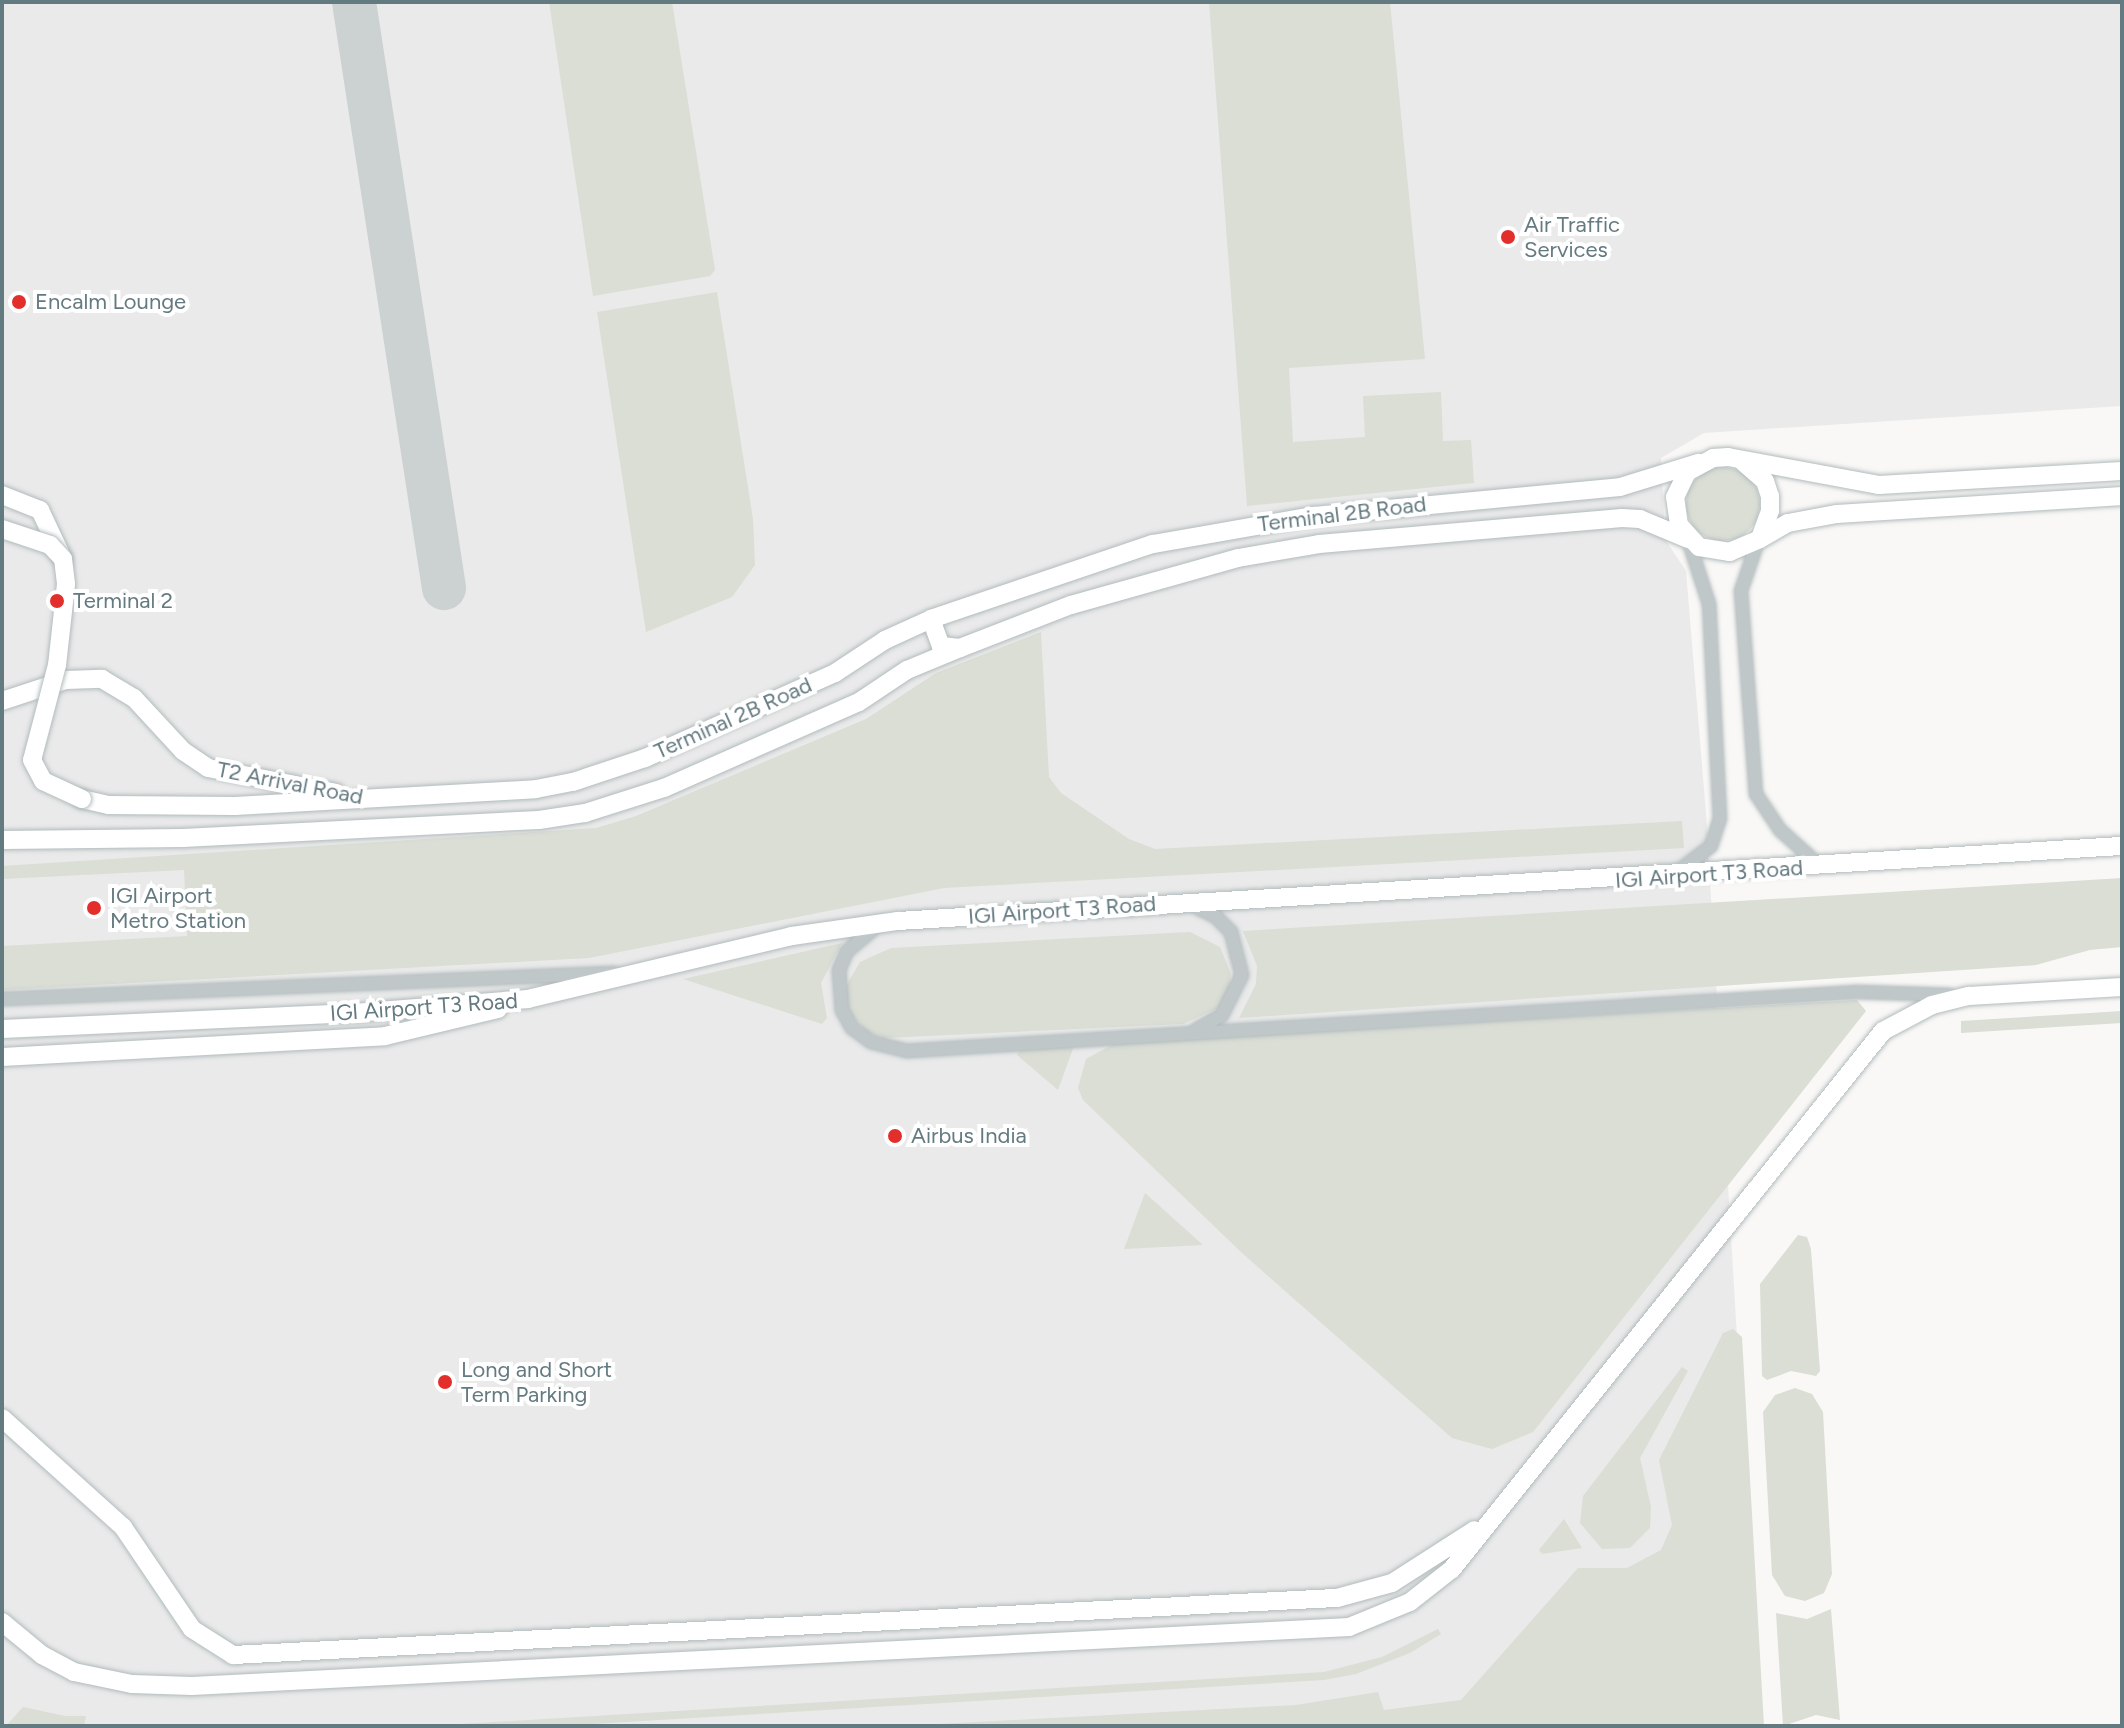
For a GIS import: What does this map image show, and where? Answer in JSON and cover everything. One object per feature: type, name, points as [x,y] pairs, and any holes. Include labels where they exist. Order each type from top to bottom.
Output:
[{"type":"main road","points":[[2122,471],[1879,485],[1728,457],[1698,463],[1687,472],[1675,497],[1679,525],[1688,539],[1714,552],[1730,552],[1788,523],[1837,514],[2122,496]]},
{"type":"main road","points":[[1743,462],[1765,481],[1770,496],[1770,511],[1760,539]]},
{"type":"main road","name":"Terminal 2B Road","points":[[63,559],[66,584],[57,665],[32,760],[43,781],[82,799],[108,805],[203,806],[375,799],[536,789],[609,772],[835,673],[885,640],[931,619],[1153,544],[1314,516],[1620,487],[1698,463]]},
{"type":"main road","points":[[2,495],[40,510],[63,559]]},
{"type":"main road","name":"Terminal 2B Road","points":[[4,840],[183,838],[539,820],[585,813],[706,770],[859,702],[907,670],[960,648],[1154,580],[1319,544],[1622,518],[1640,519],[1688,539]]},
{"type":"main road","points":[[2,529],[50,545],[63,559]]},
{"type":"main road","points":[[931,619],[941,646],[960,648]]},
{"type":"main road","name":"T2 Arrival Road","points":[[2,701],[66,680],[102,679],[134,698],[183,751],[208,768],[375,799]]},
{"type":"main road","name":"IGI Airport T3 Road","points":[[6,1029],[528,999],[792,936],[898,921],[1670,877],[2122,846]]},
{"type":"main road","points":[[2,1622],[42,1655],[74,1672],[132,1684],[192,1686],[1308,1632],[1372,1620],[1432,1587],[1499,1511],[1863,1051],[1905,1016],[1969,996],[2122,987]]},
{"type":"main road","points":[[2,1057],[385,1036],[432,1029],[528,999]]},
{"type":"main road","points":[[2,1418],[123,1527],[192,1629],[233,1655],[1337,1598],[1379,1588],[1419,1570],[1499,1511]]},
{"type":"street","points":[[1670,877],[1711,846],[1720,819],[1709,604],[1688,539]]},
{"type":"street","points":[[1760,539],[1747,562],[1741,591],[1756,794],[1780,830],[1820,866]]},
{"type":"street","points":[[1172,903],[1195,906],[1231,932],[1242,975],[1222,1015],[1181,1033]]},
{"type":"street","points":[[898,921],[861,936],[839,970],[842,1010],[852,1028],[887,1049],[1857,992],[1969,996]]},
{"type":"street","points":[[2,999],[553,971],[628,973]]},
{"type":"shaded area","points":[[2,2],[2122,2],[2122,406],[1704,433],[1661,458],[1665,539],[1686,571],[1706,813],[1760,1726],[2,1726]]},
{"type":"shaded area","points":[[549,2],[672,2],[715,270],[710,276],[593,296]]},
{"type":"shaded area","points":[[1209,2],[1390,2],[1425,359],[1289,368],[1293,442],[1365,437],[1363,396],[1441,392],[1443,441],[1471,440],[1474,483],[1247,506]]},
{"type":"shaded area","points":[[717,292],[753,519],[755,565],[732,597],[646,632],[597,312]]},
{"type":"shaded area","points":[[1716,467],[1730,467],[1744,473],[1754,483],[1760,504],[1758,518],[1744,535],[1730,541],[1716,541],[1702,535],[1692,525],[1686,511],[1686,497],[1692,483],[1702,473]]},
{"type":"shaded area","points":[[1041,632],[1049,777],[1061,793],[1129,839],[1155,849],[1682,821],[1684,848],[944,888],[589,958],[2,990],[2,946],[187,936],[184,870],[2,879],[2,866],[596,828],[636,816],[866,719],[936,673]]},
{"type":"shaded area","points":[[2122,878],[2122,947],[2090,950],[2036,965],[1239,1018],[1256,984],[1257,966],[1243,931]]},
{"type":"shaded area","points":[[1190,932],[1220,947],[1231,974],[1228,993],[1218,1008],[1183,1024],[884,1038],[867,1032],[851,1015],[846,999],[846,986],[860,962],[891,948]]},
{"type":"shaded area","points":[[842,943],[821,983],[827,1018],[822,1024],[683,979]]},
{"type":"shaded area","points":[[1857,1000],[1866,1011],[1533,1432],[1492,1449],[1452,1438],[1242,1253],[1083,1100],[1078,1088],[1086,1059],[1115,1043]]},
{"type":"shaded area","points":[[2122,1011],[2122,1023],[1961,1033],[1961,1021]]},
{"type":"shaded area","points":[[1074,1046],[1058,1090],[1017,1055],[1020,1049]]},
{"type":"shaded area","points":[[1145,1193],[1203,1245],[1124,1249]]},
{"type":"shaded area","points":[[1798,1235],[1807,1237],[1811,1249],[1820,1371],[1816,1376],[1791,1371],[1767,1380],[1762,1376],[1760,1284]]},
{"type":"shaded area","points":[[1733,1329],[1742,1337],[1764,1726],[902,1726],[1296,1705],[1378,1692],[1384,1710],[1461,1700],[1578,1568],[1627,1568],[1661,1550],[1672,1525],[1659,1460],[1723,1333]]},
{"type":"shaded area","points":[[1682,1367],[1688,1371],[1640,1458],[1651,1507],[1650,1528],[1630,1548],[1602,1549],[1580,1523],[1583,1496]]},
{"type":"shaded area","points":[[1795,1388],[1812,1394],[1823,1412],[1832,1574],[1824,1593],[1805,1601],[1785,1596],[1772,1575],[1763,1412],[1775,1395]]},
{"type":"shaded area","points":[[1564,1519],[1582,1548],[1542,1554],[1539,1550]]},
{"type":"shaded area","points":[[1831,1609],[1840,1720],[1816,1715],[1783,1726],[1776,1613],[1807,1619]]},
{"type":"shaded area","points":[[1438,1629],[1441,1634],[1410,1653],[1356,1674],[1324,1680],[560,1726],[428,1726],[1324,1672],[1382,1657]]},
{"type":"shaded area","points":[[23,1707],[65,1716],[86,1716],[84,1726],[6,1726]]},
{"type":"taxiway","points":[[354,2],[444,588]]},
{"type":"place","name":"Air Traffic Services","points":[[1508,237]]},
{"type":"place","name":"Encalm Lounge","points":[[19,302]]},
{"type":"place","name":"Terminal 2","points":[[57,601]]},
{"type":"place","name":"IGI Airport Metro Station","points":[[94,908]]},
{"type":"place","name":"Airbus India","points":[[895,1136]]},
{"type":"place","name":"Long and Short Term Parking","points":[[445,1382]]}]
